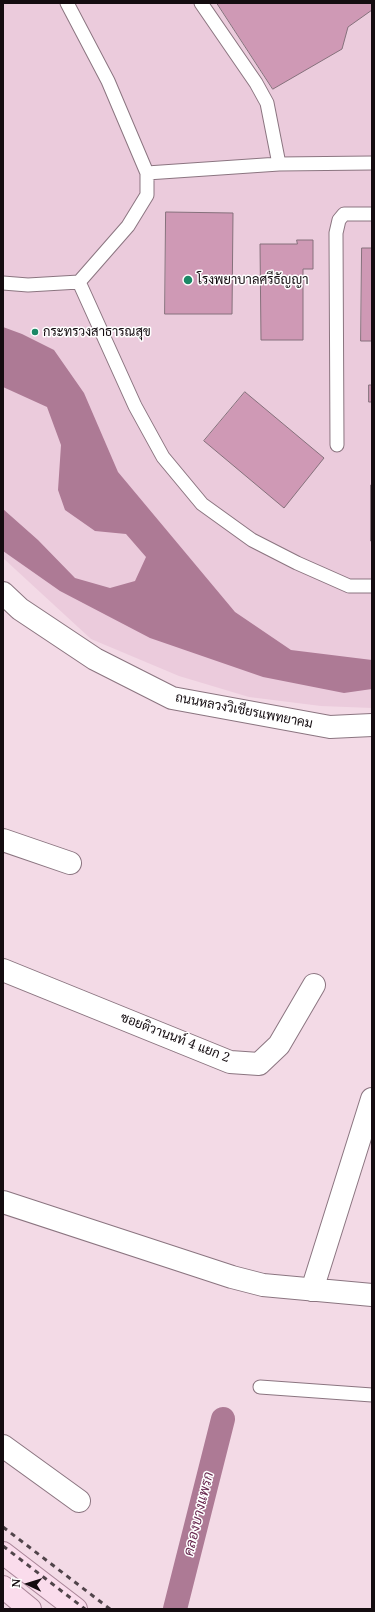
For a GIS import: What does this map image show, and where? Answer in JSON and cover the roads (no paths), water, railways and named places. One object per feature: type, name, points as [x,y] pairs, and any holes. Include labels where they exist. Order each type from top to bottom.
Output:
[{"type":"main road","points":[[3,1553],[76,1609]]},
{"type":"main road","points":[[3,1588],[30,1609]]},
{"type":"street","name":"ถนนหลวงวิเชียรแพทยาคม","points":[[3,593],[20,609],[95,659],[172,698],[330,727],[372,725]]},
{"type":"street","points":[[3,840],[70,863]]},
{"type":"street","name":"ซอยติวานนท์ 4 แยก 2","points":[[3,970],[230,1062],[259,1064],[279,1045],[314,985]]},
{"type":"street","points":[[312,1290],[372,1099]]},
{"type":"street","points":[[3,1202],[232,1277],[263,1285],[372,1295]]},
{"type":"street","points":[[3,1446],[79,1501]]},
{"type":"lane","points":[[3,283],[28,285],[79,282],[128,226],[147,195],[147,173],[108,80],[67,3]]},
{"type":"lane","points":[[201,3],[256,83],[267,103],[279,164]]},
{"type":"lane","points":[[147,173],[279,164],[372,163]]},
{"type":"lane","points":[[337,445],[336,233],[339,220],[344,214],[372,214]]},
{"type":"lane","points":[[79,282],[138,413],[163,457],[202,504],[252,540],[297,563],[349,586],[372,586]]},
{"type":"lane","points":[[260,1386],[372,1395]]},
{"type":"waterway","name":"คลองบางแพรก","points":[[175,1609],[223,1419]]},
{"type":"railway","points":[[3,1527],[110,1609]]},
{"type":"railway","points":[[3,1546],[85,1609]]},
{"type":"place","name":"โรงพยาบาลศรีธัญญา","points":[[188,280]]},
{"type":"place","name":"กระทรวงสาธารณสุข","points":[[35,332]]}]
